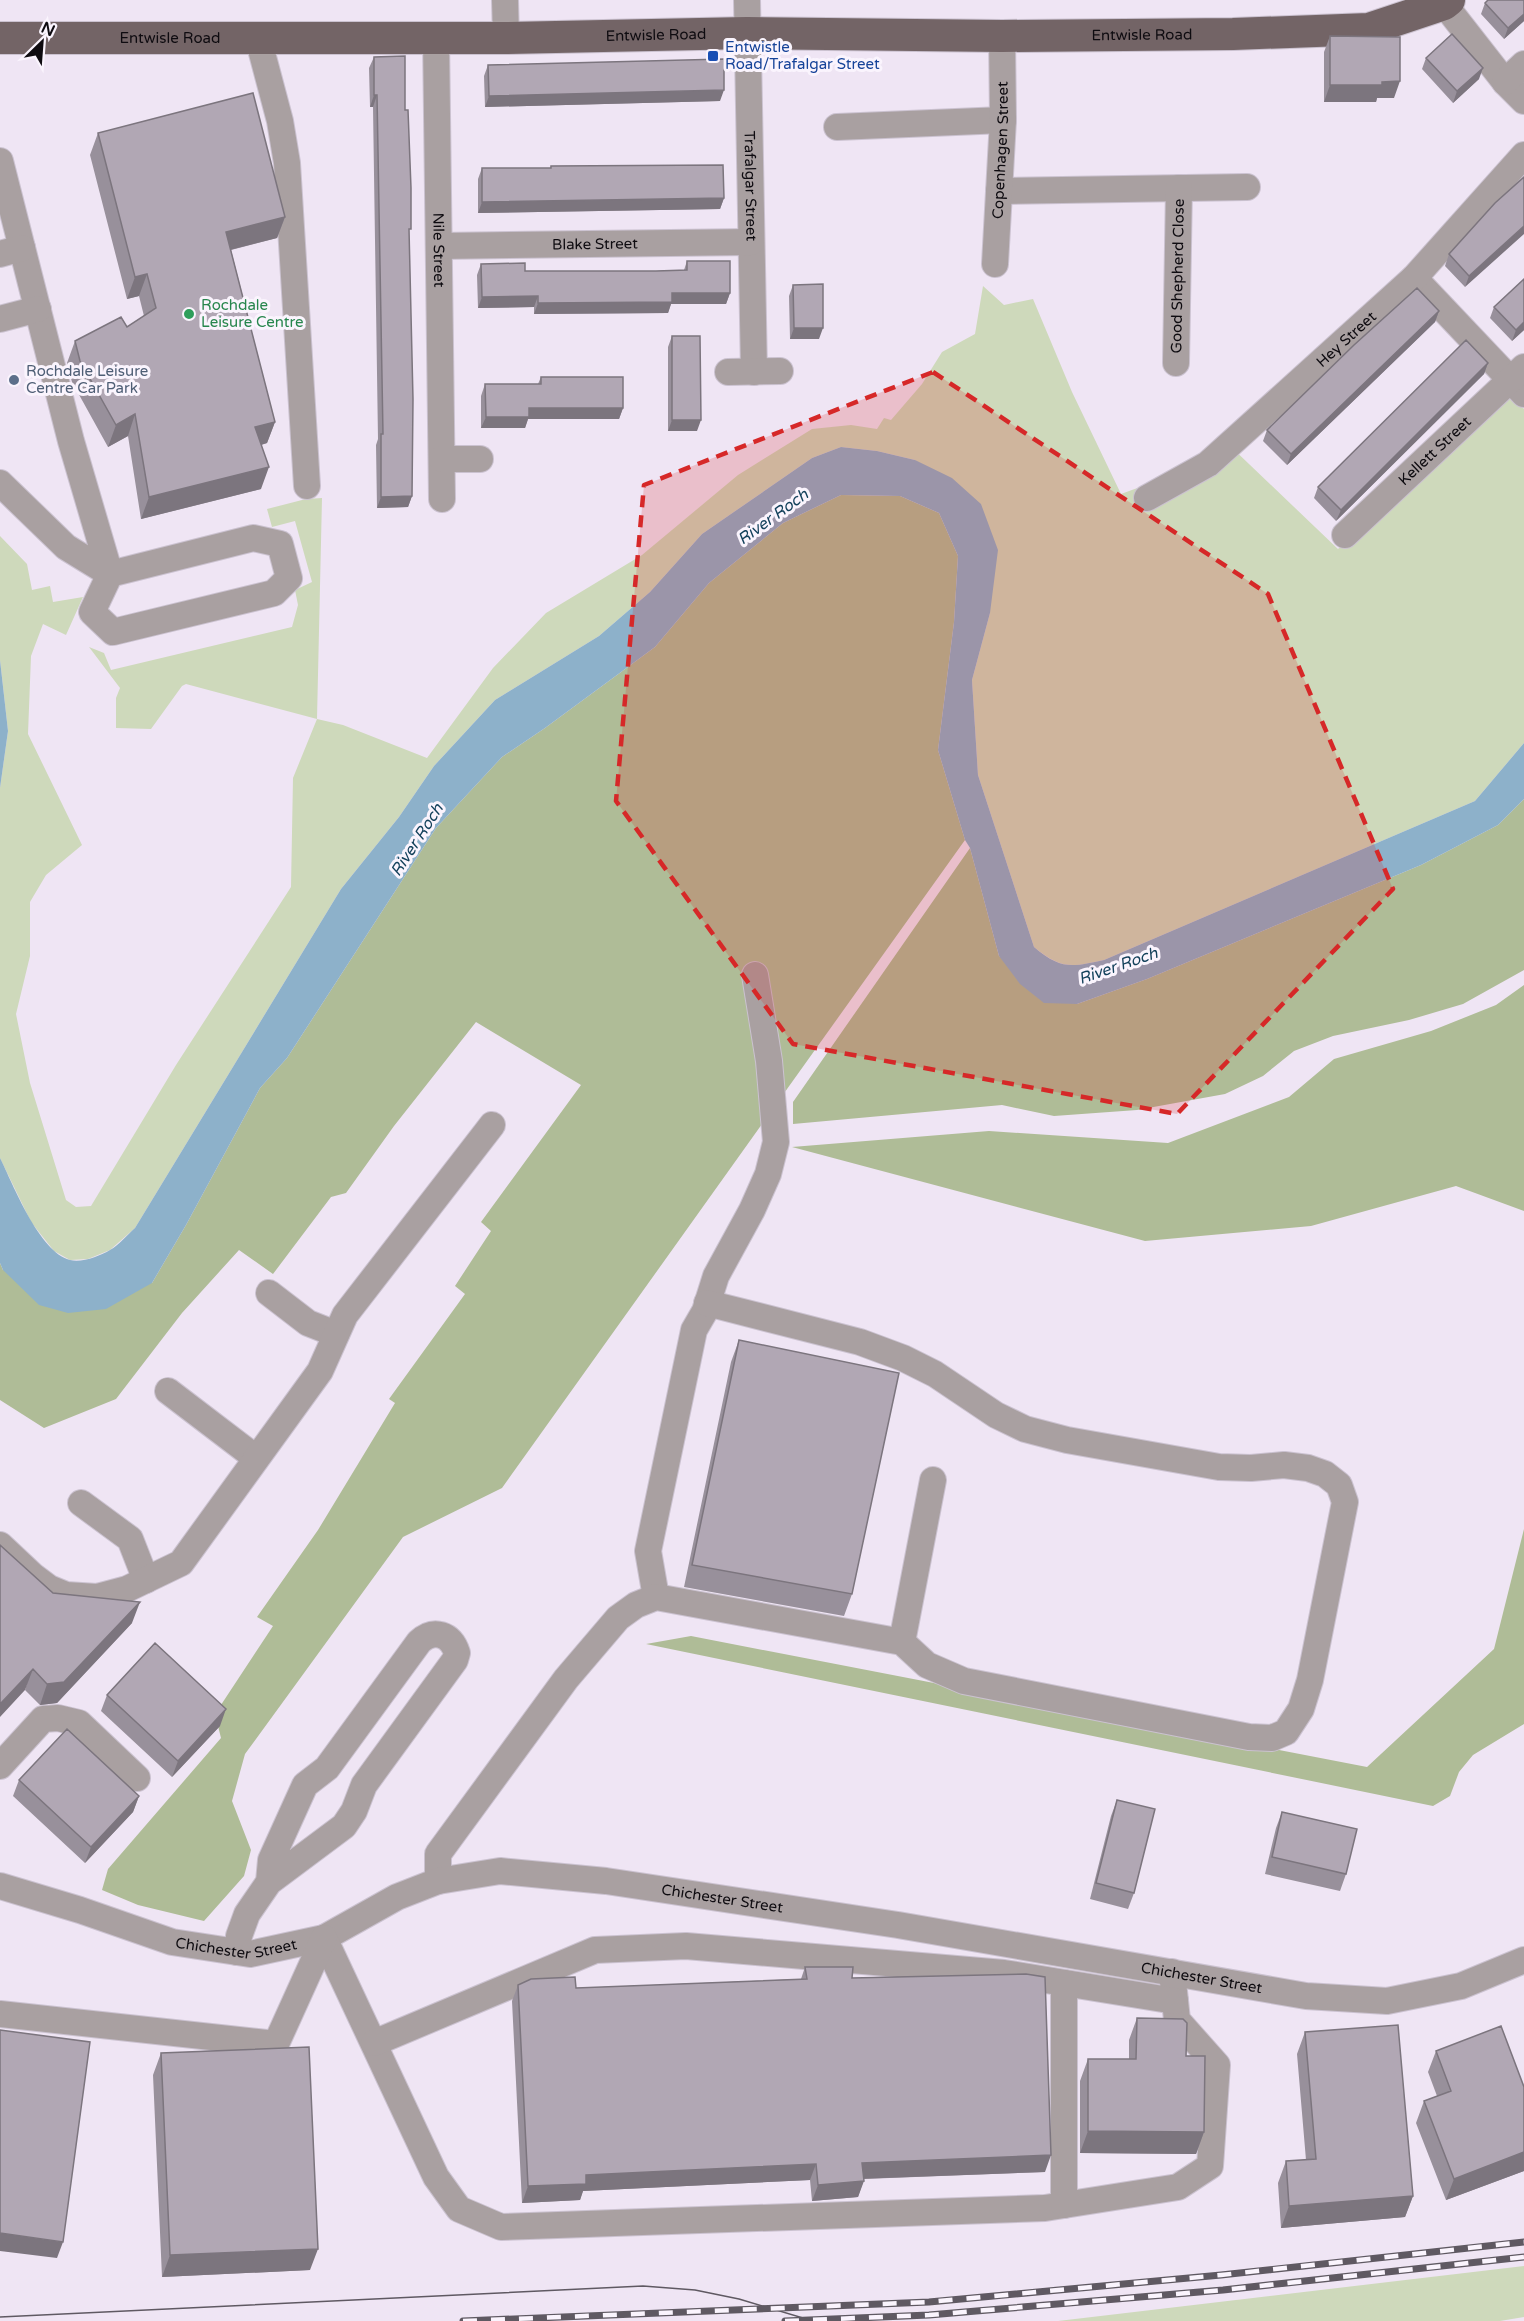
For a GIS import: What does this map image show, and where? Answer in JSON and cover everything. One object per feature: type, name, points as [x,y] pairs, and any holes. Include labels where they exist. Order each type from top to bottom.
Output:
[{"type":"main road","name":"Entwisle Road","points":[[0,38],[506,38],[747,33],[1002,36],[1233,34],[1369,29],[1447,2]]},
{"type":"street","points":[[505,0],[506,38]]},
{"type":"street","name":"Trafalgar Street","points":[[747,0],[754,372]]},
{"type":"street","points":[[1447,2],[1505,82],[1524,101]]},
{"type":"street","name":"Copenhagen Street","points":[[995,264],[1003,120],[1002,36]]},
{"type":"street","points":[[258,38],[287,163],[307,486]]},
{"type":"street","name":"Nile Street","points":[[436,38],[442,499]]},
{"type":"street","points":[[1505,82],[1524,64]]},
{"type":"street","points":[[837,127],[1003,120]]},
{"type":"street","name":"Hey Street","points":[[1147,498],[1208,464],[1414,278],[1524,155]]},
{"type":"street","points":[[0,161],[11,251],[38,309],[71,441],[110,574],[92,612],[113,632],[274,593],[289,578],[280,544],[253,538],[110,574],[66,547],[0,483]]},
{"type":"street","name":"Good Shepherd Close","points":[[999,191],[1247,188]]},
{"type":"street","name":"Good Shepherd Close","points":[[1176,363],[1179,189]]},
{"type":"street","name":"Blake Street","points":[[439,246],[751,242]]},
{"type":"street","points":[[1414,278],[1520,380]]},
{"type":"street","points":[[0,319],[38,309]]},
{"type":"street","points":[[728,372],[780,371]]},
{"type":"street","name":"Kellett Street","points":[[1345,535],[1520,380]]},
{"type":"street","points":[[442,459],[480,459]]},
{"type":"street","points":[[656,1597],[648,1551],[694,1330],[707,1303],[716,1276],[752,1210],[768,1174],[776,1142],[769,1061],[754,975]]},
{"type":"street","points":[[0,1545],[33,1576],[49,1588],[66,1595],[97,1597],[127,1589],[181,1563],[320,1371],[345,1315],[492,1125]]},
{"type":"street","points":[[269,1293],[308,1323],[336,1334]]},
{"type":"street","points":[[438,1881],[438,1854],[566,1679],[618,1618],[636,1605],[656,1597],[902,1642],[927,1665],[964,1681],[1249,1737],[1272,1738],[1286,1732],[1301,1709],[1307,1690],[1345,1502],[1339,1485],[1325,1474],[1308,1468],[1284,1465],[1251,1468],[1220,1467],[1067,1440],[1025,1429],[996,1415],[935,1374],[903,1358],[860,1342],[707,1303]]},
{"type":"street","points":[[168,1391],[256,1458]]},
{"type":"street","points":[[902,1642],[933,1480]]},
{"type":"street","points":[[81,1503],[130,1539],[146,1580]]},
{"type":"street","points":[[237,1952],[239,1936],[247,1914],[269,1882],[344,1826],[354,1811],[364,1785],[455,1660],[457,1653],[449,1640],[435,1633],[427,1635],[419,1642],[327,1768],[305,1785],[271,1860],[269,1882]]},
{"type":"street","points":[[0,1766],[43,1719],[58,1718],[79,1723],[137,1778]]},
{"type":"street","name":"Chichester Street","points":[[0,1886],[80,1910],[172,1942],[250,1954],[324,1938],[397,1897],[438,1881],[500,1870],[606,1881],[898,1925],[1306,1995],[1387,2001],[1461,1986],[1524,1960]]},
{"type":"street","points":[[0,2014],[276,2044],[324,1938]]},
{"type":"street","points":[[324,1938],[436,2176],[459,2209],[501,2226],[1021,2209],[1064,2205],[1178,2187],[1210,2166],[1218,2065],[1177,2020],[1172,1972]]},
{"type":"street","points":[[374,2043],[595,1950],[686,1946],[1004,1973],[1175,2001]]},
{"type":"street","points":[[1064,1983],[1064,2205]]},
{"type":"highlighted area","points":[[933,372],[1268,594],[1393,889],[1177,1114],[793,1044],[616,801],[644,485]]},
{"type":"green space","points":[[983,286],[1004,305],[1033,299],[1072,392],[1121,494],[1200,465],[1226,442],[1338,549],[1512,395],[1524,409],[1524,743],[1475,801],[1104,960],[1075,965],[1052,960],[1034,947],[978,775],[972,680],[990,613],[915,460],[877,451],[841,447],[812,458],[702,534],[650,592],[599,636],[495,700],[434,766],[399,817],[341,889],[135,1228],[110,1250],[88,1259],[70,1260],[54,1251],[31,1222],[0,1158],[0,788],[8,731],[0,660],[0,536],[27,564],[32,590],[50,586],[53,602],[83,597],[66,635],[43,624],[31,656],[28,734],[82,845],[46,875],[30,902],[30,956],[16,1014],[30,1083],[66,1200],[76,1207],[91,1206],[176,1065],[291,887],[293,778],[317,719],[343,725],[427,758],[493,668],[546,613],[642,555],[738,475],[812,429],[851,425],[877,429],[884,418],[891,420],[922,384],[942,352],[975,334]]},
{"type":"green space","points":[[841,495],[900,496],[939,513],[958,556],[954,622],[938,750],[965,840],[502,1488],[403,1537],[245,1754],[232,1801],[251,1850],[244,1876],[204,1921],[138,1905],[102,1890],[108,1869],[221,1738],[215,1714],[273,1626],[257,1617],[318,1530],[395,1403],[389,1399],[465,1294],[455,1286],[491,1231],[481,1222],[581,1085],[476,1022],[394,1126],[346,1193],[331,1197],[273,1274],[239,1250],[182,1313],[116,1399],[44,1428],[0,1400],[0,1263],[3,1270],[152,1283],[260,1088],[287,1058],[436,828],[502,757],[655,647],[709,583],[783,523]]},
{"type":"green space","points":[[322,498],[317,719],[186,684],[182,686],[151,729],[116,728],[116,698],[120,688],[89,647],[104,653],[111,670],[292,627],[298,605],[295,590],[312,582],[295,521],[272,527],[267,509],[306,499]]},
{"type":"green space","points":[[1524,799],[1524,970],[1463,1004],[1409,1020],[1333,1036],[1294,1051],[1263,1076],[1225,1094],[1137,1110],[1054,1116],[1002,1105],[793,1124],[793,1102],[970,848],[999,956],[1077,1004],[1147,979],[1421,865],[1498,825]]},
{"type":"green space","points":[[1524,985],[1524,1211],[1456,1186],[1311,1226],[1145,1241],[792,1147],[989,1131],[1168,1143],[1289,1097],[1334,1059],[1431,1031],[1496,1005]]},
{"type":"green space","points":[[1524,1529],[1524,1724],[1473,1755],[1459,1772],[1450,1796],[1433,1806],[646,1644],[691,1636],[1367,1767],[1494,1649]]},
{"type":"green space","points":[[1524,2266],[1524,2317],[1500,2321],[1058,2321]]},
{"type":"water","name":"River Roch","points":[[841,447],[877,451],[915,460],[952,478],[981,504],[998,550],[990,613],[972,680],[978,775],[1034,947],[1052,960],[1075,965],[1104,960],[1475,801],[1524,743],[1524,799],[1498,825],[1421,865],[1147,979],[1077,1004],[1044,1003],[1020,984],[999,956],[970,848],[965,840],[938,750],[954,622],[958,556],[939,513],[900,496],[841,495],[783,523],[709,583],[655,647],[502,757],[436,828],[287,1058],[260,1088],[152,1283],[106,1309],[68,1313],[39,1305],[3,1270],[0,1263],[0,1158],[28,1216],[48,1244],[59,1254],[70,1260],[85,1260],[101,1255],[117,1245],[135,1228],[341,889],[399,817],[434,766],[495,700],[599,636],[650,592],[702,534],[812,458]]},
{"type":"water","points":[[0,660],[8,731],[0,788]]},
{"type":"building","points":[[1488,0],[1524,0],[1524,14],[1508,28],[1485,3]]},
{"type":"building","points":[[1452,34],[1483,68],[1457,91],[1426,58]]},
{"type":"building","points":[[1330,36],[1400,37],[1400,81],[1382,82],[1382,85],[1330,85]]},
{"type":"building","points":[[405,56],[405,110],[408,110],[411,188],[411,229],[409,229],[413,399],[412,496],[381,497],[381,434],[383,434],[377,95],[374,95],[374,57]]},
{"type":"building","points":[[724,59],[724,90],[489,96],[488,65]]},
{"type":"building","name":"Rochdale Leisure Centre","points":[[253,93],[285,217],[226,232],[275,422],[255,427],[269,467],[149,497],[135,414],[116,425],[80,361],[75,341],[121,317],[127,327],[156,308],[147,274],[135,277],[98,133]]},
{"type":"building","points":[[723,165],[724,198],[482,202],[482,168]]},
{"type":"building","points":[[1524,177],[1524,226],[1469,276],[1449,254],[1495,203]]},
{"type":"building","points":[[687,261],[730,261],[730,293],[672,293],[672,302],[538,303],[538,296],[482,297],[481,264],[525,263],[525,271],[656,271],[687,270]]},
{"type":"building","points":[[1524,279],[1524,322],[1516,330],[1494,307]]},
{"type":"building","points":[[823,284],[823,328],[794,328],[793,285]]},
{"type":"building","points":[[1417,288],[1439,311],[1291,454],[1267,430],[1354,345]]},
{"type":"building","points":[[672,336],[700,336],[701,420],[672,420]]},
{"type":"building","points":[[1466,340],[1488,363],[1341,510],[1318,487]]},
{"type":"building","points":[[541,377],[623,377],[623,408],[529,408],[529,417],[486,417],[485,384],[541,384]]},
{"type":"building","points":[[739,1340],[899,1373],[852,1594],[692,1565]]},
{"type":"building","points":[[0,1545],[53,1593],[140,1602],[64,1682],[47,1684],[33,1669],[0,1704]]},
{"type":"building","points":[[155,1643],[226,1709],[178,1761],[107,1695]]},
{"type":"building","points":[[67,1729],[139,1796],[91,1847],[19,1780]]},
{"type":"building","points":[[1117,1800],[1155,1809],[1134,1893],[1096,1883]]},
{"type":"building","points":[[1282,1812],[1357,1829],[1346,1874],[1272,1857]]},
{"type":"building","points":[[805,1967],[853,1967],[852,1978],[1026,1974],[1045,1977],[1051,2155],[862,2163],[864,2181],[818,2185],[816,2164],[586,2175],[586,2184],[528,2186],[518,1985],[531,1979],[575,1977],[576,1988],[807,1979]]},
{"type":"building","points":[[1137,2018],[1183,2019],[1187,2023],[1186,2056],[1205,2056],[1204,2132],[1088,2131],[1088,2059],[1136,2059]]},
{"type":"building","points":[[1398,2025],[1413,2196],[1289,2206],[1286,2161],[1316,2159],[1305,2032]]},
{"type":"building","points":[[1501,2026],[1524,2087],[1524,2152],[1454,2179],[1424,2101],[1451,2091],[1436,2051]]},
{"type":"building","points":[[0,2030],[90,2042],[63,2242],[0,2233]]},
{"type":"building","points":[[309,2047],[318,2249],[170,2255],[161,2053]]},
{"type":"tram line","points":[[0,2317],[643,2286],[695,2290],[739,2299],[813,2321]]},
{"type":"railway","points":[[463,2321],[929,2302],[1221,2275],[1524,2242]]},
{"type":"railway","points":[[785,2321],[929,2315],[1223,2290],[1524,2257]]},
{"type":"place","name":"Entwistle Road/Trafalgar Street","points":[[713,56]]},
{"type":"place","name":"Rochdale Leisure Centre","points":[[189,314]]},
{"type":"place","name":"Rochdale Leisure Centre Car Park","points":[[14,380]]}]
